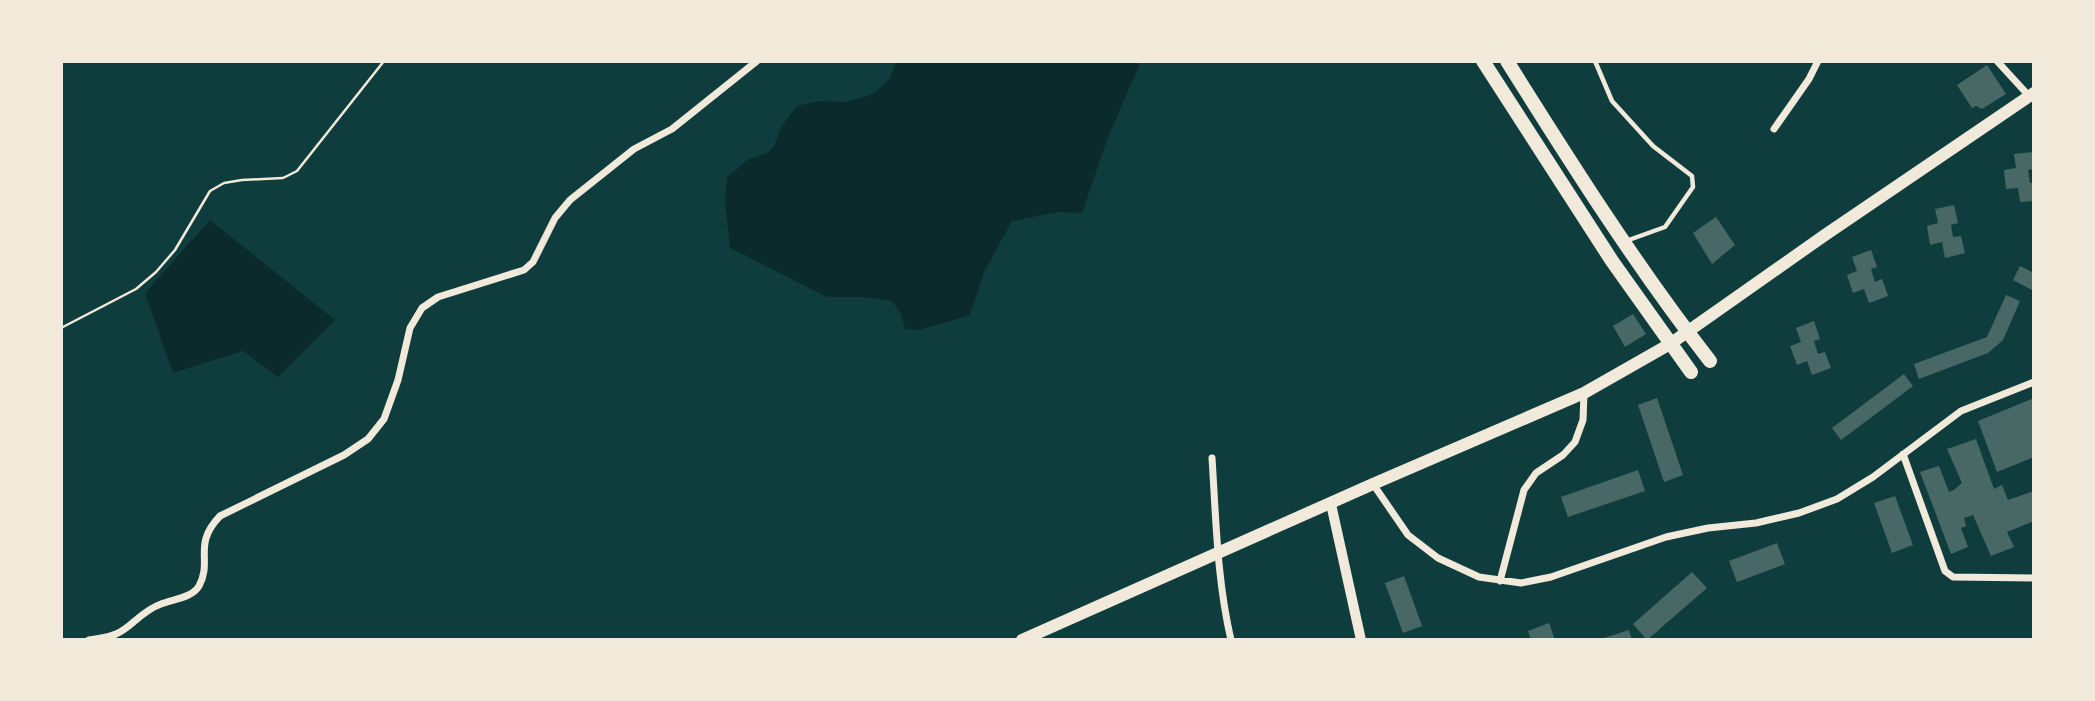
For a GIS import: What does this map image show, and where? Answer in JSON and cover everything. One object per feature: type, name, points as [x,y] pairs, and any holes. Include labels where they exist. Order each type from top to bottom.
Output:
[{"type":"highway","points":[[1483,61],[1612,261],[1691,372]]},
{"type":"highway","points":[[1507,61],[1578,174],[1710,361]]},
{"type":"main road","points":[[1022,640],[1584,393],[1670,344],[2031,95]]},
{"type":"street","points":[[89,640],[117,634],[144,611],[189,595],[198,589],[203,575],[203,544],[210,526],[220,516],[344,455],[368,439],[384,419],[398,380],[410,328],[422,308],[438,297],[524,270],[533,262],[555,218],[570,200],[634,149],[672,129],[757,61]]},
{"type":"street","points":[[1774,129],[1810,79],[1818,61]]},
{"type":"street","points":[[1997,61],[2031,95]]},
{"type":"street","points":[[1373,484],[1408,535],[1438,558],[1479,577],[1521,583],[1551,577],[1666,537],[1708,528],[1756,523],[1799,513],[1838,499],[1873,477],[1961,411],[2034,382]]},
{"type":"street","points":[[1500,581],[1524,490],[1536,473],[1563,455],[1575,442],[1583,420],[1584,393]]},
{"type":"street","points":[[1903,454],[1945,571],[1953,577],[2034,578]]},
{"type":"street","points":[[1212,457],[1217,553],[1231,640]]},
{"type":"street","points":[[1331,505],[1361,640]]},
{"type":"lane","points":[[1595,61],[1612,101],[1653,146],[1692,176],[1693,187],[1665,227],[1625,242]]},
{"type":"path","points":[[61,328],[136,289],[156,272],[175,250],[210,191],[224,183],[283,178],[297,171],[384,61]]},
{"type":"water","points":[[897,61],[1137,61],[1139,66],[1108,137],[1082,213],[1058,212],[1012,221],[984,272],[970,315],[919,330],[905,329],[901,314],[892,301],[864,297],[827,297],[730,248],[725,202],[727,177],[747,160],[767,153],[774,147],[781,127],[797,106],[819,101],[847,102],[873,94],[888,81]]},
{"type":"water","points":[[210,220],[335,320],[278,377],[243,351],[173,373],[145,293]]},
{"type":"building","points":[[1987,65],[2006,94],[1982,109],[1976,106],[1972,108],[1957,85]]},
{"type":"building","points":[[2033,152],[2034,169],[2028,170],[2030,183],[2034,183],[2034,201],[2020,202],[2018,188],[2006,189],[2004,170],[2016,168],[2014,154]]},
{"type":"building","points":[[1954,205],[1958,223],[1951,225],[1953,237],[1961,236],[1965,253],[1945,258],[1942,242],[1930,245],[1927,226],[1938,223],[1935,209]]},
{"type":"building","points":[[1716,217],[1735,245],[1712,264],[1693,233]]},
{"type":"building","points":[[1871,250],[1877,267],[1871,269],[1875,282],[1882,279],[1888,296],[1869,303],[1864,289],[1853,293],[1847,275],[1857,271],[1852,257]]},
{"type":"building","points":[[2020,266],[2034,273],[2034,291],[2013,280]]},
{"type":"building","points":[[2006,295],[2020,301],[2003,340],[1988,353],[1919,379],[1914,364],[1987,337]]},
{"type":"building","points":[[1633,314],[1646,334],[1625,347],[1613,326]]},
{"type":"building","points":[[1814,321],[1820,339],[1814,341],[1818,354],[1825,352],[1831,368],[1812,375],[1807,361],[1797,365],[1790,346],[1801,342],[1796,328]]},
{"type":"building","points":[[1904,374],[1913,386],[1841,440],[1832,428]]},
{"type":"building","points":[[1657,398],[1683,475],[1664,482],[1638,405]]},
{"type":"building","points":[[2034,398],[2034,457],[1997,472],[1978,421]]},
{"type":"building","points":[[1976,439],[1994,489],[2002,485],[2008,500],[2034,491],[2034,521],[2007,532],[2014,547],[1991,556],[1973,515],[1964,518],[1966,526],[1961,528],[1968,547],[1951,554],[1920,472],[1939,466],[1949,492],[1954,490],[1962,483],[1947,449]]},
{"type":"building","points":[[1638,470],[1645,491],[1568,517],[1561,497]]},
{"type":"building","points":[[1895,496],[1913,545],[1892,553],[1874,503]]},
{"type":"building","points":[[1777,543],[1785,564],[1737,582],[1729,561]]},
{"type":"building","points":[[1692,572],[1707,588],[1647,640],[1633,624]]},
{"type":"building","points":[[1404,576],[1422,626],[1403,633],[1385,583]]},
{"type":"building","points":[[1549,623],[1555,640],[1531,640],[1528,631]]},
{"type":"building","points":[[1629,630],[1632,640],[1601,640],[1601,639]]}]
